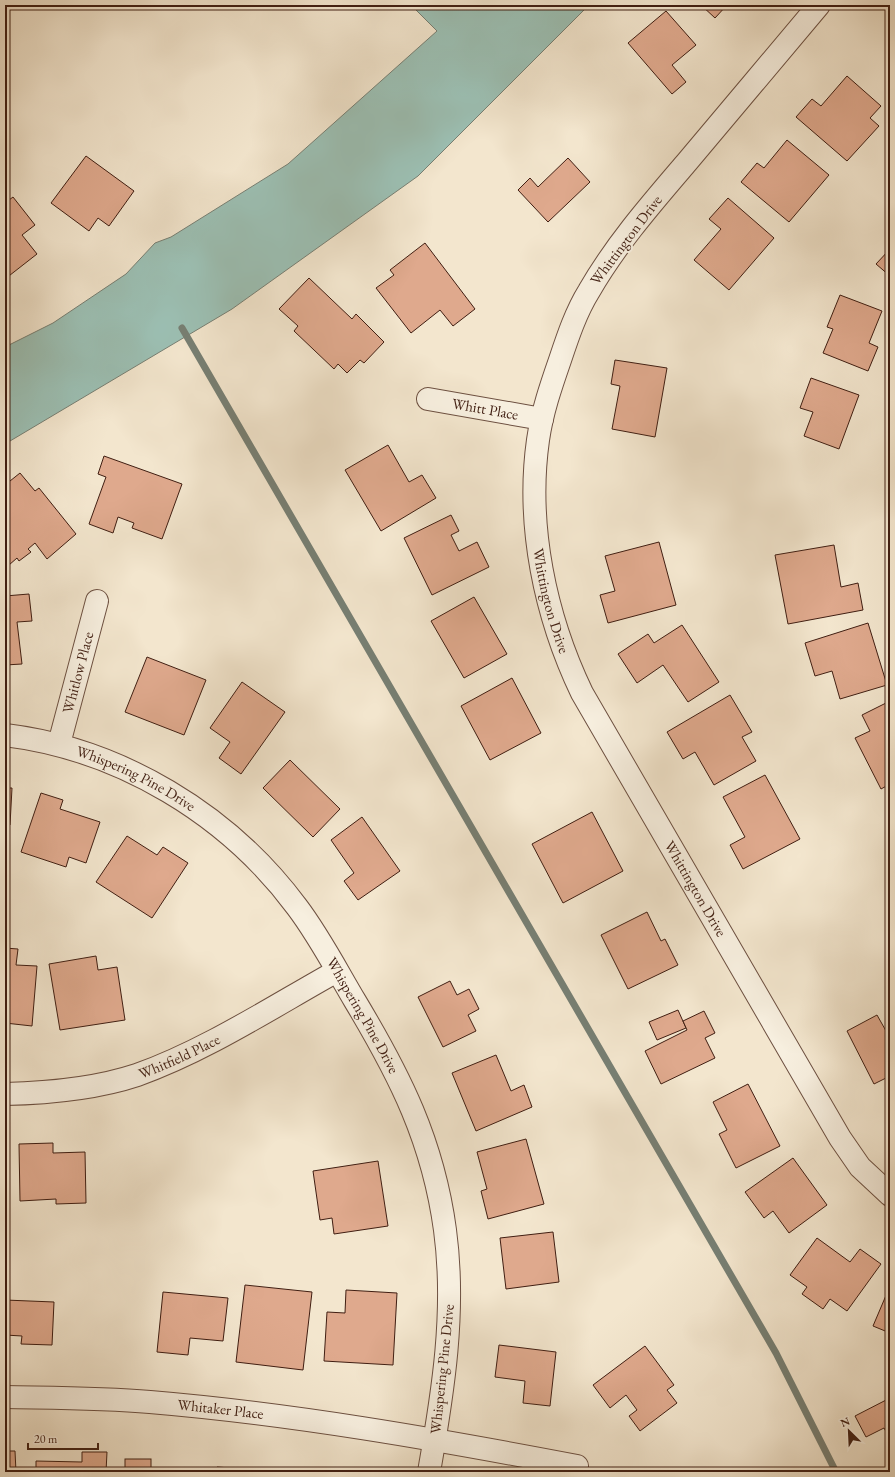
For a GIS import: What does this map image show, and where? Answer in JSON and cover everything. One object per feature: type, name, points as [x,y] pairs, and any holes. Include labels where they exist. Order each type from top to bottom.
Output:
[{"type":"street","name":"Whittington Drive","points":[[819,5],[638,220],[609,259],[588,293],[570,330],[542,419],[537,448],[535,486],[539,544],[552,617],[572,672],[592,713],[840,1138],[860,1167],[890,1195]]},
{"type":"street","name":"Whitt Place","points":[[428,399],[542,419]]},
{"type":"street","name":"Whitlow Place","points":[[59,744],[97,601]]},
{"type":"street","name":"Whispering Pine Drive","points":[[5,735],[59,744],[101,757],[152,782],[184,801],[226,833],[259,862],[285,891],[302,914],[378,1039],[410,1101],[424,1140],[440,1200],[448,1260],[450,1302],[448,1337],[435,1439],[429,1472]]},
{"type":"street","name":"Whitfield Place","points":[[5,1094],[78,1088],[136,1075],[167,1063],[211,1041],[337,970]]},
{"type":"street","name":"Whitaker Place","points":[[5,1397],[82,1398],[206,1407],[435,1439],[576,1466]]},
{"type":"water","points":[[411,5],[589,5],[418,176],[232,309],[5,444],[5,347],[53,323],[126,274],[155,243],[171,237],[288,164],[437,31]]},
{"type":"building","points":[[701,5],[727,5],[715,18]]},
{"type":"building","points":[[666,11],[696,45],[672,65],[686,82],[672,94],[628,43]]},
{"type":"building","points":[[847,76],[881,106],[870,118],[879,126],[847,161],[796,117],[812,99],[821,106]]},
{"type":"building","points":[[787,140],[829,175],[789,222],[741,182],[757,163],[764,168]]},
{"type":"building","points":[[86,156],[134,191],[109,226],[98,218],[89,231],[51,203]]},
{"type":"building","points":[[568,158],[590,182],[548,222],[518,190],[530,178],[538,187]]},
{"type":"building","points":[[13,197],[35,225],[22,235],[37,254],[5,279],[5,203]]},
{"type":"building","points":[[728,198],[774,238],[729,290],[694,260],[721,229],[709,219]]},
{"type":"building","points":[[425,243],[475,309],[453,326],[440,310],[411,333],[376,288],[394,275],[390,270]]},
{"type":"building","points":[[890,249],[890,276],[876,264]]},
{"type":"building","points":[[309,278],[352,319],[356,314],[384,342],[364,363],[360,360],[347,373],[338,364],[334,369],[294,331],[298,326],[279,309]]},
{"type":"building","points":[[840,295],[882,311],[869,343],[878,347],[868,371],[823,353],[833,329],[827,327]]},
{"type":"building","points":[[615,360],[667,368],[655,437],[612,429],[620,386],[611,384]]},
{"type":"building","points":[[811,378],[859,395],[839,449],[804,436],[813,412],[800,408]]},
{"type":"building","points":[[388,445],[409,482],[422,475],[436,498],[381,531],[345,470]]},
{"type":"building","points":[[104,456],[182,484],[162,539],[132,528],[134,523],[118,517],[113,533],[89,524],[106,477],[98,474]]},
{"type":"building","points":[[20,473],[35,491],[39,488],[76,534],[47,559],[35,543],[28,549],[31,552],[19,561],[17,558],[9,565],[5,560],[5,485]]},
{"type":"building","points":[[451,515],[459,531],[451,535],[459,551],[477,542],[489,567],[432,595],[404,538]]},
{"type":"building","points":[[659,542],[676,605],[608,623],[600,595],[615,591],[605,556]]},
{"type":"building","points":[[834,545],[841,587],[858,583],[863,610],[788,624],[775,555]]},
{"type":"building","points":[[29,594],[32,621],[17,622],[22,664],[5,665],[5,596]]},
{"type":"building","points":[[474,597],[507,654],[464,678],[431,621]]},
{"type":"building","points":[[868,623],[887,685],[840,699],[832,671],[815,676],[805,643]]},
{"type":"building","points":[[682,625],[719,682],[688,702],[663,665],[637,683],[618,654],[648,634],[654,643]]},
{"type":"building","points":[[147,657],[206,680],[184,735],[125,712]]},
{"type":"building","points":[[512,678],[541,733],[490,760],[461,706]]},
{"type":"building","points":[[242,682],[285,712],[241,774],[219,758],[230,742],[210,728]]},
{"type":"building","points":[[730,695],[752,732],[742,737],[756,761],[714,785],[695,752],[683,759],[667,732]]},
{"type":"building","points":[[890,701],[890,784],[881,789],[855,738],[870,731],[862,715]]},
{"type":"building","points":[[290,760],[340,809],[313,837],[263,788]]},
{"type":"building","points":[[765,775],[800,839],[743,869],[730,845],[745,837],[723,797]]},
{"type":"building","points":[[5,788],[12,788],[10,825],[5,825]]},
{"type":"building","points":[[41,793],[63,800],[60,809],[100,822],[86,863],[69,857],[66,867],[21,852]]},
{"type":"building","points":[[592,812],[623,871],[563,903],[532,844]]},
{"type":"building","points":[[362,817],[400,871],[358,900],[344,881],[354,873],[331,840]]},
{"type":"building","points":[[127,836],[157,855],[163,847],[188,863],[152,918],[96,882]]},
{"type":"building","points":[[647,912],[661,941],[665,939],[678,965],[628,989],[601,935]]},
{"type":"building","points":[[5,948],[18,949],[16,965],[37,966],[32,1026],[5,1023]]},
{"type":"building","points":[[96,956],[98,970],[117,967],[125,1020],[60,1030],[49,964]]},
{"type":"building","points":[[450,981],[457,995],[469,989],[479,1009],[468,1015],[476,1031],[443,1047],[418,997]]},
{"type":"building","points":[[678,1010],[686,1028],[657,1040],[649,1022]]},
{"type":"building","points":[[704,1011],[715,1033],[705,1038],[715,1058],[661,1084],[645,1051],[687,1030],[683,1021]]},
{"type":"building","points":[[877,1015],[890,1038],[890,1076],[874,1084],[847,1031]]},
{"type":"building","points":[[496,1055],[511,1091],[524,1085],[532,1107],[476,1131],[452,1073]]},
{"type":"building","points":[[748,1084],[780,1146],[736,1168],[719,1134],[727,1130],[713,1102]]},
{"type":"building","points":[[526,1139],[544,1204],[488,1219],[481,1191],[487,1189],[477,1152]]},
{"type":"building","points":[[53,1143],[53,1153],[85,1152],[86,1203],[56,1204],[56,1199],[20,1201],[19,1144]]},
{"type":"building","points":[[793,1158],[827,1205],[789,1233],[773,1211],[764,1218],[745,1192]]},
{"type":"building","points":[[378,1161],[388,1226],[334,1234],[332,1218],[320,1220],[313,1171]]},
{"type":"building","points":[[553,1232],[559,1282],[506,1289],[500,1238]]},
{"type":"building","points":[[817,1238],[850,1262],[860,1249],[881,1264],[847,1311],[830,1299],[823,1309],[802,1294],[807,1287],[790,1275]]},
{"type":"building","points":[[245,1285],[312,1292],[303,1370],[236,1362]]},
{"type":"building","points":[[890,1286],[890,1333],[873,1326]]},
{"type":"building","points":[[346,1290],[397,1293],[393,1365],[324,1361],[327,1312],[345,1313]]},
{"type":"building","points":[[163,1292],[228,1298],[223,1341],[190,1338],[188,1355],[157,1352]]},
{"type":"building","points":[[5,1300],[54,1302],[52,1345],[21,1344],[22,1336],[5,1335]]},
{"type":"building","points":[[499,1345],[556,1352],[550,1406],[523,1403],[525,1381],[495,1377]]},
{"type":"building","points":[[645,1346],[674,1385],[667,1390],[677,1403],[640,1431],[629,1416],[637,1410],[626,1395],[610,1408],[593,1385]]},
{"type":"building","points":[[890,1398],[890,1439],[884,1428],[866,1437],[855,1416]]},
{"type":"building","points":[[5,1451],[15,1451],[16,1472],[5,1472]]},
{"type":"building","points":[[82,1452],[107,1452],[106,1472],[36,1472],[36,1461],[82,1462]]},
{"type":"building","points":[[125,1459],[151,1459],[151,1472],[125,1472]]},
{"type":"building","points":[[217,1467],[274,1471],[274,1472],[217,1472]]},
{"type":"waterway","points":[[182,328],[776,1353],[836,1472]]}]
